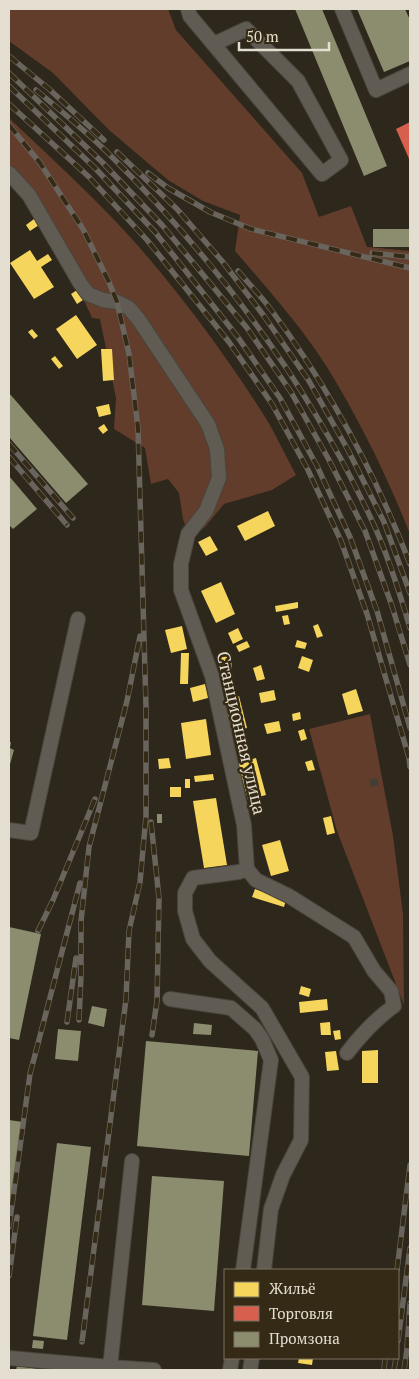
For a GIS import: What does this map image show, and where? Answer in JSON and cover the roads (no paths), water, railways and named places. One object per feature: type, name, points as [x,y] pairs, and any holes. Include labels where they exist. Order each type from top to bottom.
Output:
[{"type":"street","points":[[188,9],[190,16],[322,174],[341,160],[298,81],[246,29],[214,44]]},
{"type":"street","points":[[342,9],[376,90],[410,74]]},
{"type":"street","name":"Станционная улица","points":[[9,173],[29,195],[88,294],[103,300],[117,302],[129,308],[208,424],[217,449],[219,478],[206,511],[188,534],[181,564],[181,590],[212,676],[244,825],[247,869]]},
{"type":"street","points":[[9,830],[31,834],[78,618]]},
{"type":"street","points":[[264,1269],[271,1209],[283,1175],[301,1140],[302,1077],[262,1008],[210,961],[193,939],[185,911],[185,893],[193,878],[240,872],[247,869],[256,880],[289,896],[354,937],[374,971],[391,991],[394,1006],[364,1031],[347,1053]]},
{"type":"street","points":[[170,999],[232,1008],[258,1034],[271,1060],[243,1269]]},
{"type":"street","points":[[110,1367],[132,1161]]},
{"type":"street","points":[[10,1362],[154,1370]]},
{"type":"railway","points":[[9,56],[49,89],[104,140]]},
{"type":"railway","points":[[9,73],[102,162],[162,225],[247,328],[291,392],[329,460],[365,531],[392,606],[410,665]]},
{"type":"railway","points":[[9,86],[96,169],[155,232],[237,336],[280,398],[317,466],[350,537],[377,611],[410,728]]},
{"type":"railway","points":[[36,90],[101,146],[150,196],[225,283],[259,328],[291,375],[349,474],[385,550],[410,628]]},
{"type":"railway","points":[[9,104],[89,177],[147,240],[229,342],[272,404],[308,470],[341,541],[367,614],[410,767]]},
{"type":"railway","points":[[9,125],[40,163],[83,229],[109,282],[117,302],[129,354],[138,428],[146,707],[146,816],[140,882],[129,931],[126,999],[82,1342]]},
{"type":"railway","points":[[117,152],[177,209],[222,261],[264,316],[309,381],[348,450],[384,522],[410,593]]},
{"type":"railway","points":[[148,173],[168,188],[210,212],[251,229],[410,268]]},
{"type":"railway","points":[[372,253],[410,257]]},
{"type":"railway","points":[[238,271],[272,311],[293,340],[332,401],[382,498],[410,564]]},
{"type":"railway","points":[[9,444],[73,518]]},
{"type":"railway","points":[[9,457],[67,525]]},
{"type":"railway","points":[[79,1020],[81,921],[89,847],[127,701],[140,636]]},
{"type":"railway","points":[[38,931],[95,799]]},
{"type":"railway","points":[[151,822],[159,898],[157,1001],[152,1035]]},
{"type":"railway","points":[[9,1227],[30,1074],[80,883]]},
{"type":"railway","points":[[67,1022],[76,958]]},
{"type":"railway","points":[[397,1269],[410,1165]]},
{"type":"railway","points":[[9,1276],[17,1217]]},
{"type":"railway","points":[[399,1333],[410,1248]]},
{"type":"railway","points":[[407,1348],[410,1303]]},
{"type":"railway","points":[[404,1370],[408,1342]]},
{"type":"railway","points":[[384,1370],[385,1359]]},
{"type":"railway","points":[[394,1370],[396,1359]]}]
